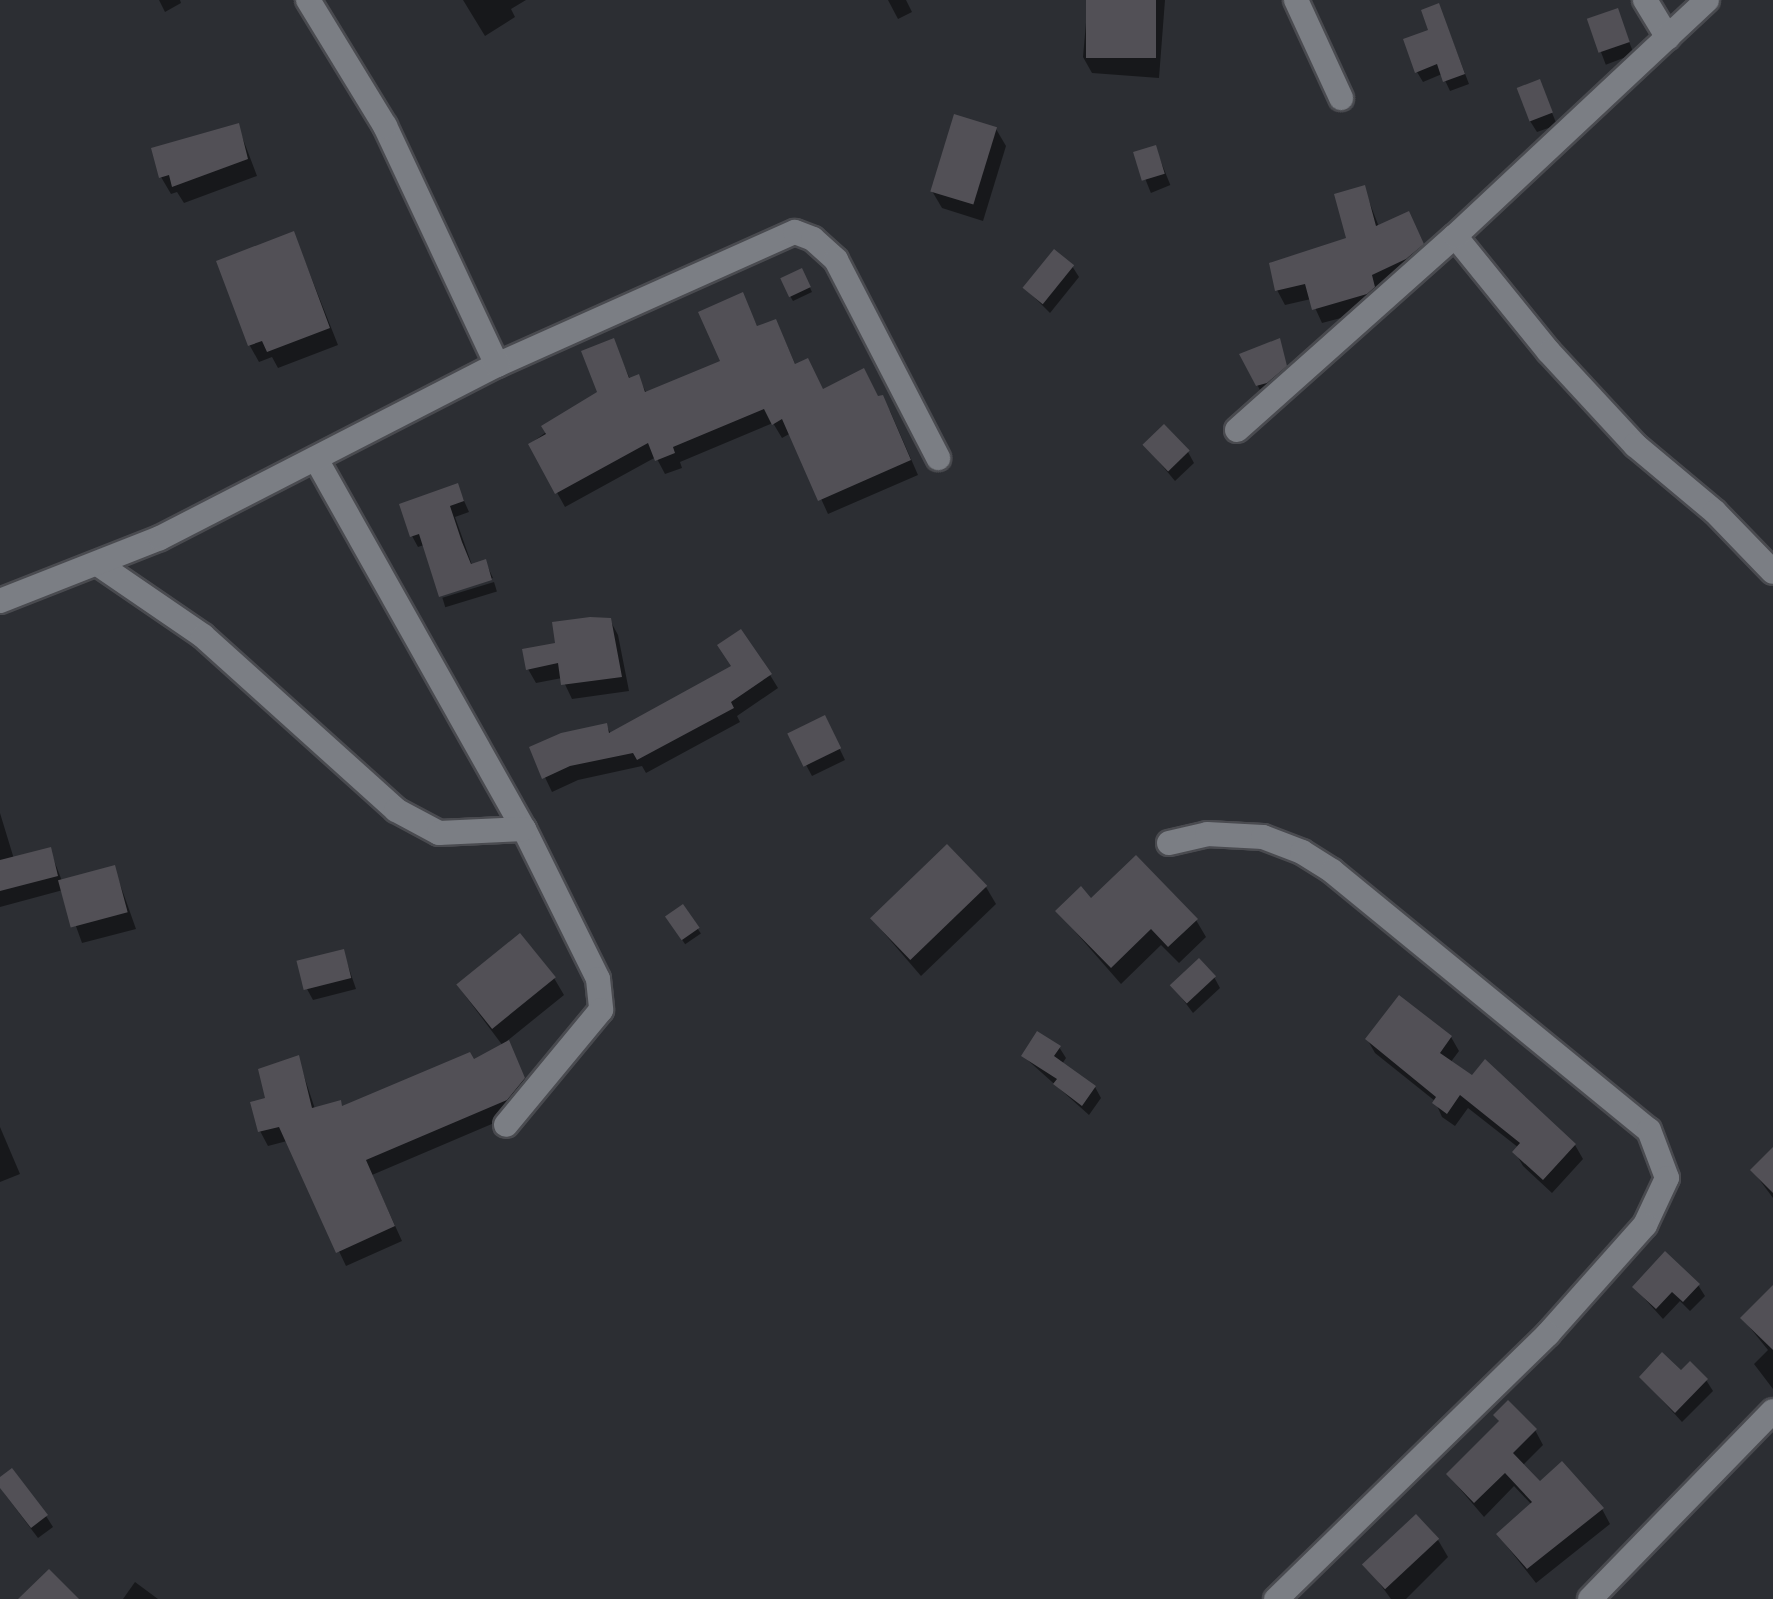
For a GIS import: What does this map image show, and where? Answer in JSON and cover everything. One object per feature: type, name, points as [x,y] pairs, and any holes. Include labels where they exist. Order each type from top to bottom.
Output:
[{"type":"street","points":[[308,0],[385,126],[497,365]]},
{"type":"street","points":[[1296,0],[1341,98]]},
{"type":"street","points":[[1645,0],[1668,38]]},
{"type":"street","points":[[1237,430],[1455,236],[1707,0]]},
{"type":"street","points":[[0,601],[98,564],[316,459],[497,365],[795,232],[813,239],[836,260],[938,458]]},
{"type":"street","points":[[1455,236],[1538,340],[1635,445],[1715,512],[1773,572]]},
{"type":"street","points":[[316,459],[524,829],[584,945],[598,979],[601,1010],[506,1125]]},
{"type":"street","points":[[98,564],[203,636],[396,810],[439,833],[524,829]]},
{"type":"street","points":[[1169,843],[1239,832],[1302,852],[1322,865],[1649,1130],[1667,1178],[1645,1225],[1548,1334],[1276,1599]]},
{"type":"street","points":[[1590,1599],[1773,1411]]},
{"type":"building","points":[[1086,0],[1156,0],[1156,58],[1086,58]]},
{"type":"building","points":[[1439,3],[1465,74],[1443,82],[1437,64],[1415,73],[1403,39],[1428,30],[1421,10]]},
{"type":"building","points":[[1618,8],[1630,42],[1599,53],[1587,19]]},
{"type":"building","points":[[1540,79],[1553,113],[1530,122],[1517,88]]},
{"type":"building","points":[[954,114],[997,127],[973,205],[930,191]]},
{"type":"building","points":[[239,123],[248,159],[172,187],[169,175],[159,178],[151,148]]},
{"type":"building","points":[[1156,145],[1165,174],[1142,181],[1133,152]]},
{"type":"building","points":[[1365,185],[1376,226],[1409,211],[1424,244],[1406,259],[1372,275],[1375,287],[1367,294],[1312,310],[1305,284],[1275,291],[1269,263],[1346,238],[1334,194]]},
{"type":"building","points":[[294,231],[330,328],[267,352],[262,341],[248,346],[216,261]]},
{"type":"building","points":[[1054,249],[1074,265],[1043,304],[1023,288]]},
{"type":"building","points":[[802,268],[811,287],[789,297],[780,278]]},
{"type":"building","points":[[743,292],[757,326],[776,319],[795,364],[808,358],[823,389],[864,368],[878,396],[883,395],[911,460],[818,501],[782,419],[772,425],[764,409],[673,447],[675,453],[655,461],[648,443],[555,494],[528,444],[546,434],[541,426],[597,392],[581,351],[614,338],[629,378],[639,374],[645,392],[720,361],[698,312]]},
{"type":"building","points":[[1280,338],[1287,366],[1267,383],[1256,386],[1239,354]]},
{"type":"building","points":[[1164,424],[1190,451],[1168,471],[1142,445]]},
{"type":"building","points":[[458,483],[464,501],[450,506],[462,542],[471,564],[486,559],[492,580],[439,597],[419,534],[410,537],[399,504]]},
{"type":"building","points":[[590,617],[611,618],[622,677],[561,685],[558,663],[526,670],[522,649],[555,643],[552,622]]},
{"type":"building","points":[[741,629],[772,674],[731,702],[734,708],[637,760],[633,753],[570,766],[542,779],[529,747],[561,733],[607,723],[609,733],[731,666],[717,645]]},
{"type":"building","points":[[825,715],[841,748],[803,767],[787,733]]},
{"type":"building","points":[[947,844],[987,886],[910,960],[870,918]]},
{"type":"building","points":[[51,847],[58,876],[0,891],[0,860]]},
{"type":"building","points":[[1136,855],[1198,919],[1168,947],[1151,929],[1111,968],[1055,911],[1081,886],[1091,898]]},
{"type":"building","points":[[115,865],[128,912],[71,928],[58,880]]},
{"type":"building","points":[[683,904],[700,928],[682,940],[665,917]]},
{"type":"building","points":[[520,933],[556,977],[492,1029],[456,985]]},
{"type":"building","points":[[344,949],[351,978],[304,990],[296,961]]},
{"type":"building","points":[[1199,958],[1216,976],[1187,1004],[1170,985]]},
{"type":"building","points":[[1399,995],[1452,1036],[1440,1053],[1472,1075],[1485,1059],[1576,1144],[1543,1180],[1512,1152],[1520,1143],[1460,1095],[1447,1114],[1432,1103],[1436,1097],[1365,1039]]},
{"type":"building","points":[[1037,1031],[1061,1046],[1054,1056],[1096,1086],[1082,1106],[1053,1084],[1057,1079],[1021,1056]]},
{"type":"building","points":[[509,1040],[525,1078],[507,1100],[366,1160],[395,1226],[336,1253],[279,1127],[258,1132],[250,1102],[265,1098],[258,1069],[299,1055],[312,1108],[341,1100],[342,1106],[470,1052],[474,1059]]},
{"type":"building","points":[[1773,1147],[1773,1193],[1750,1170]]},
{"type":"building","points":[[1665,1251],[1700,1284],[1683,1302],[1672,1292],[1656,1309],[1632,1287]]},
{"type":"building","points":[[1773,1285],[1773,1350],[1740,1318]]},
{"type":"building","points":[[1662,1352],[1681,1370],[1690,1361],[1708,1379],[1675,1413],[1639,1377]]},
{"type":"building","points":[[1508,1400],[1537,1429],[1513,1453],[1540,1481],[1562,1461],[1604,1508],[1527,1569],[1496,1534],[1532,1502],[1505,1473],[1474,1503],[1446,1474],[1499,1421],[1493,1415]]},
{"type":"building","points":[[12,1468],[48,1515],[31,1528],[0,1488],[0,1477]]},
{"type":"building","points":[[1416,1514],[1439,1539],[1385,1589],[1362,1564]]},
{"type":"building","points":[[49,1569],[79,1599],[18,1599]]}]
